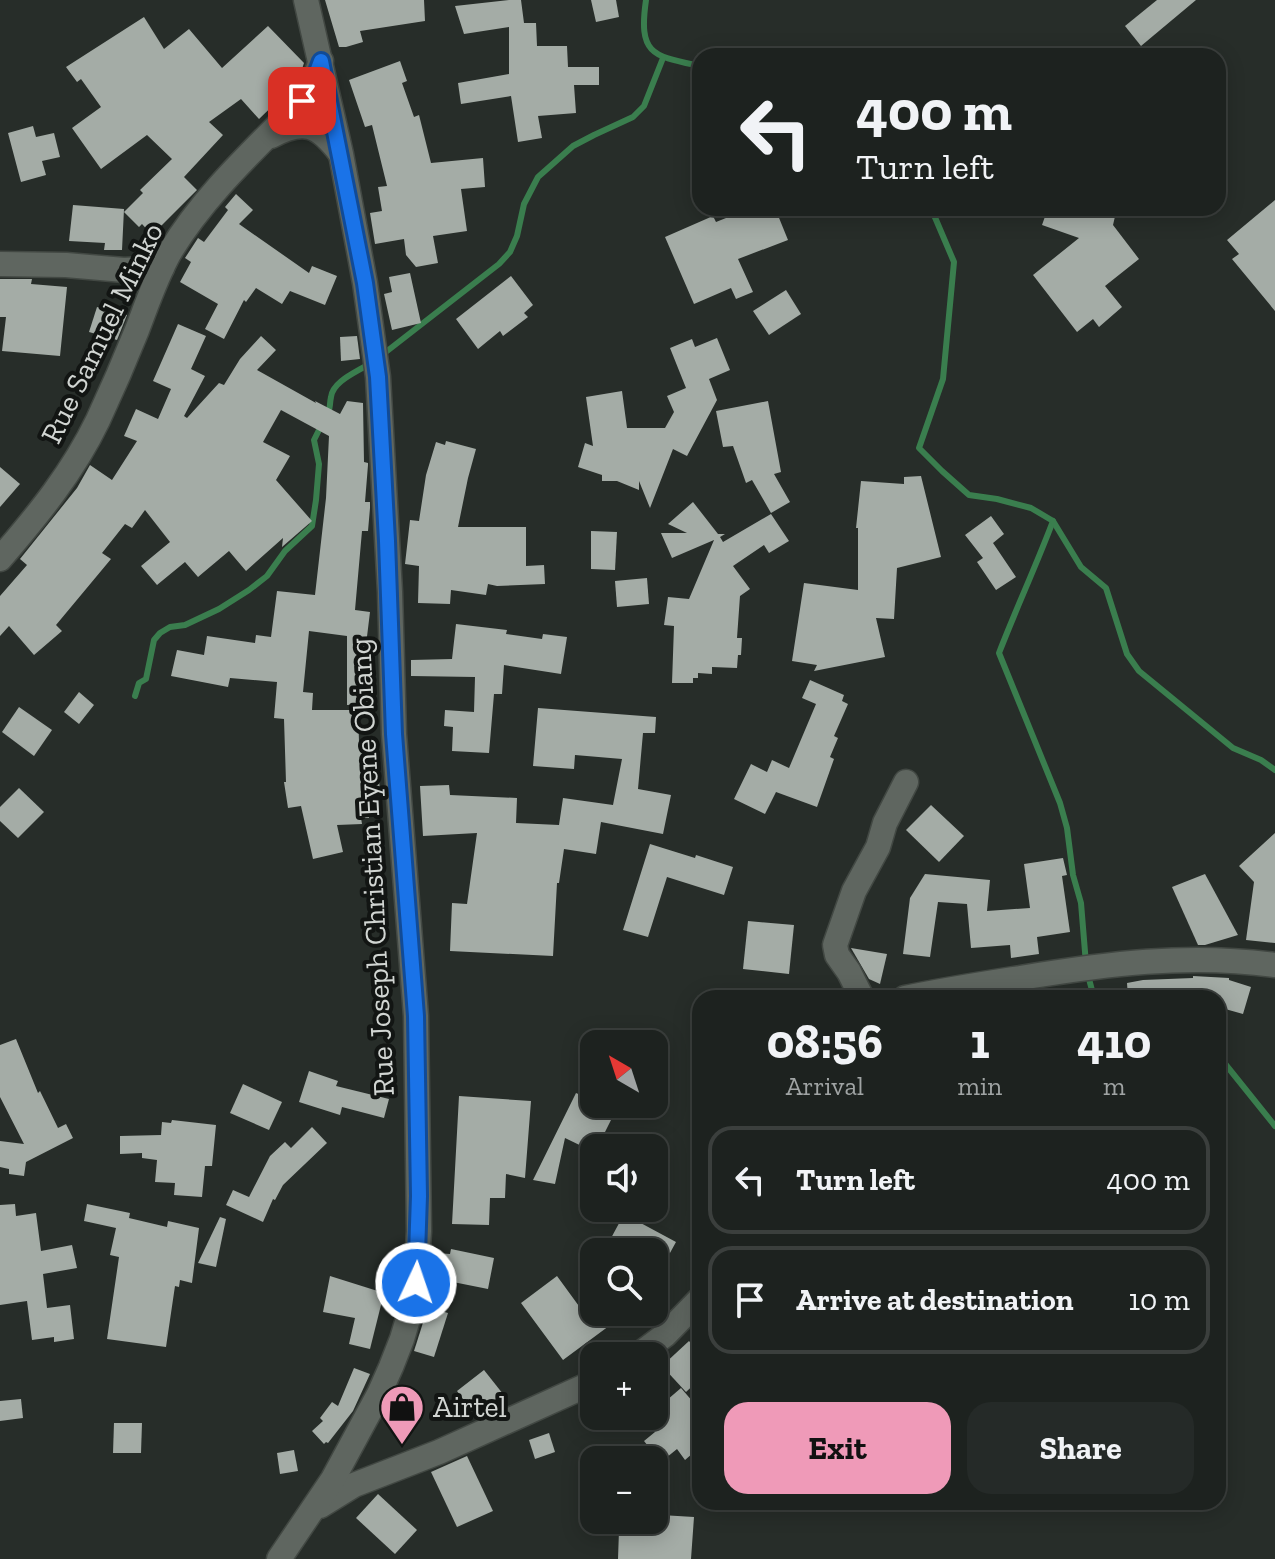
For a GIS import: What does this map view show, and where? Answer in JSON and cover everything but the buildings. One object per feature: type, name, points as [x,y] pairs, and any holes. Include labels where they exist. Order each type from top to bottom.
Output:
[{"type":"street","name":"Rue Joseph Christian Eyene Obiang","points":[[279,1559],[338,1471],[379,1394],[402,1339],[416,1283],[419,1231],[416,1016],[394,734],[378,377],[365,283],[341,154],[306,0]]},
{"type":"street","name":"Rue Samuel Minko","points":[[0,559],[70,473],[83,450],[170,253],[202,208],[241,163],[302,101],[311,88],[321,61]]},
{"type":"street","points":[[265,139],[298,125],[313,127],[329,138],[341,154]]},
{"type":"street","points":[[0,264],[124,270],[162,268]]},
{"type":"street","points":[[858,990],[837,955],[835,945],[854,891],[878,847],[885,823],[906,782]]},
{"type":"street","points":[[951,990],[1072,969],[1150,960],[1205,959],[1275,965]]},
{"type":"street","points":[[656,1342],[692,1311]]},
{"type":"street","points":[[312,1513],[354,1485],[396,1470],[580,1388]]},
{"type":"street","points":[[363,1423],[360,1448],[364,1461],[383,1472],[396,1470]]},
{"type":"waterway","points":[[646,0],[644,32],[652,50],[692,64]]},
{"type":"waterway","points":[[382,355],[499,264],[510,252],[524,204],[538,177],[573,146],[633,117],[644,106],[663,58]]},
{"type":"waterway","points":[[934,216],[954,262],[943,379],[919,448],[969,495],[1031,508],[1053,521],[999,653],[1060,803],[1067,828],[1073,875],[1081,903],[1086,964]]},
{"type":"waterway","points":[[327,416],[336,386],[369,364]]},
{"type":"waterway","points":[[135,696],[139,683],[146,679],[154,640],[160,633],[219,609],[249,590],[267,576],[285,551],[312,526],[319,464],[314,440],[321,426]]},
{"type":"waterway","points":[[1053,521],[1081,567],[1106,588],[1127,654],[1139,671],[1233,748],[1275,770]]},
{"type":"waterway","points":[[1088,975],[1092,990]]},
{"type":"waterway","points":[[1226,1065],[1275,1126]]},
{"type":"place","name":"Airtel","points":[[402,1446]]},
{"type":"route","points":[[302,101],[311,88],[321,61],[365,283],[378,377],[394,734],[416,1016],[419,1231],[416,1283]]}]
